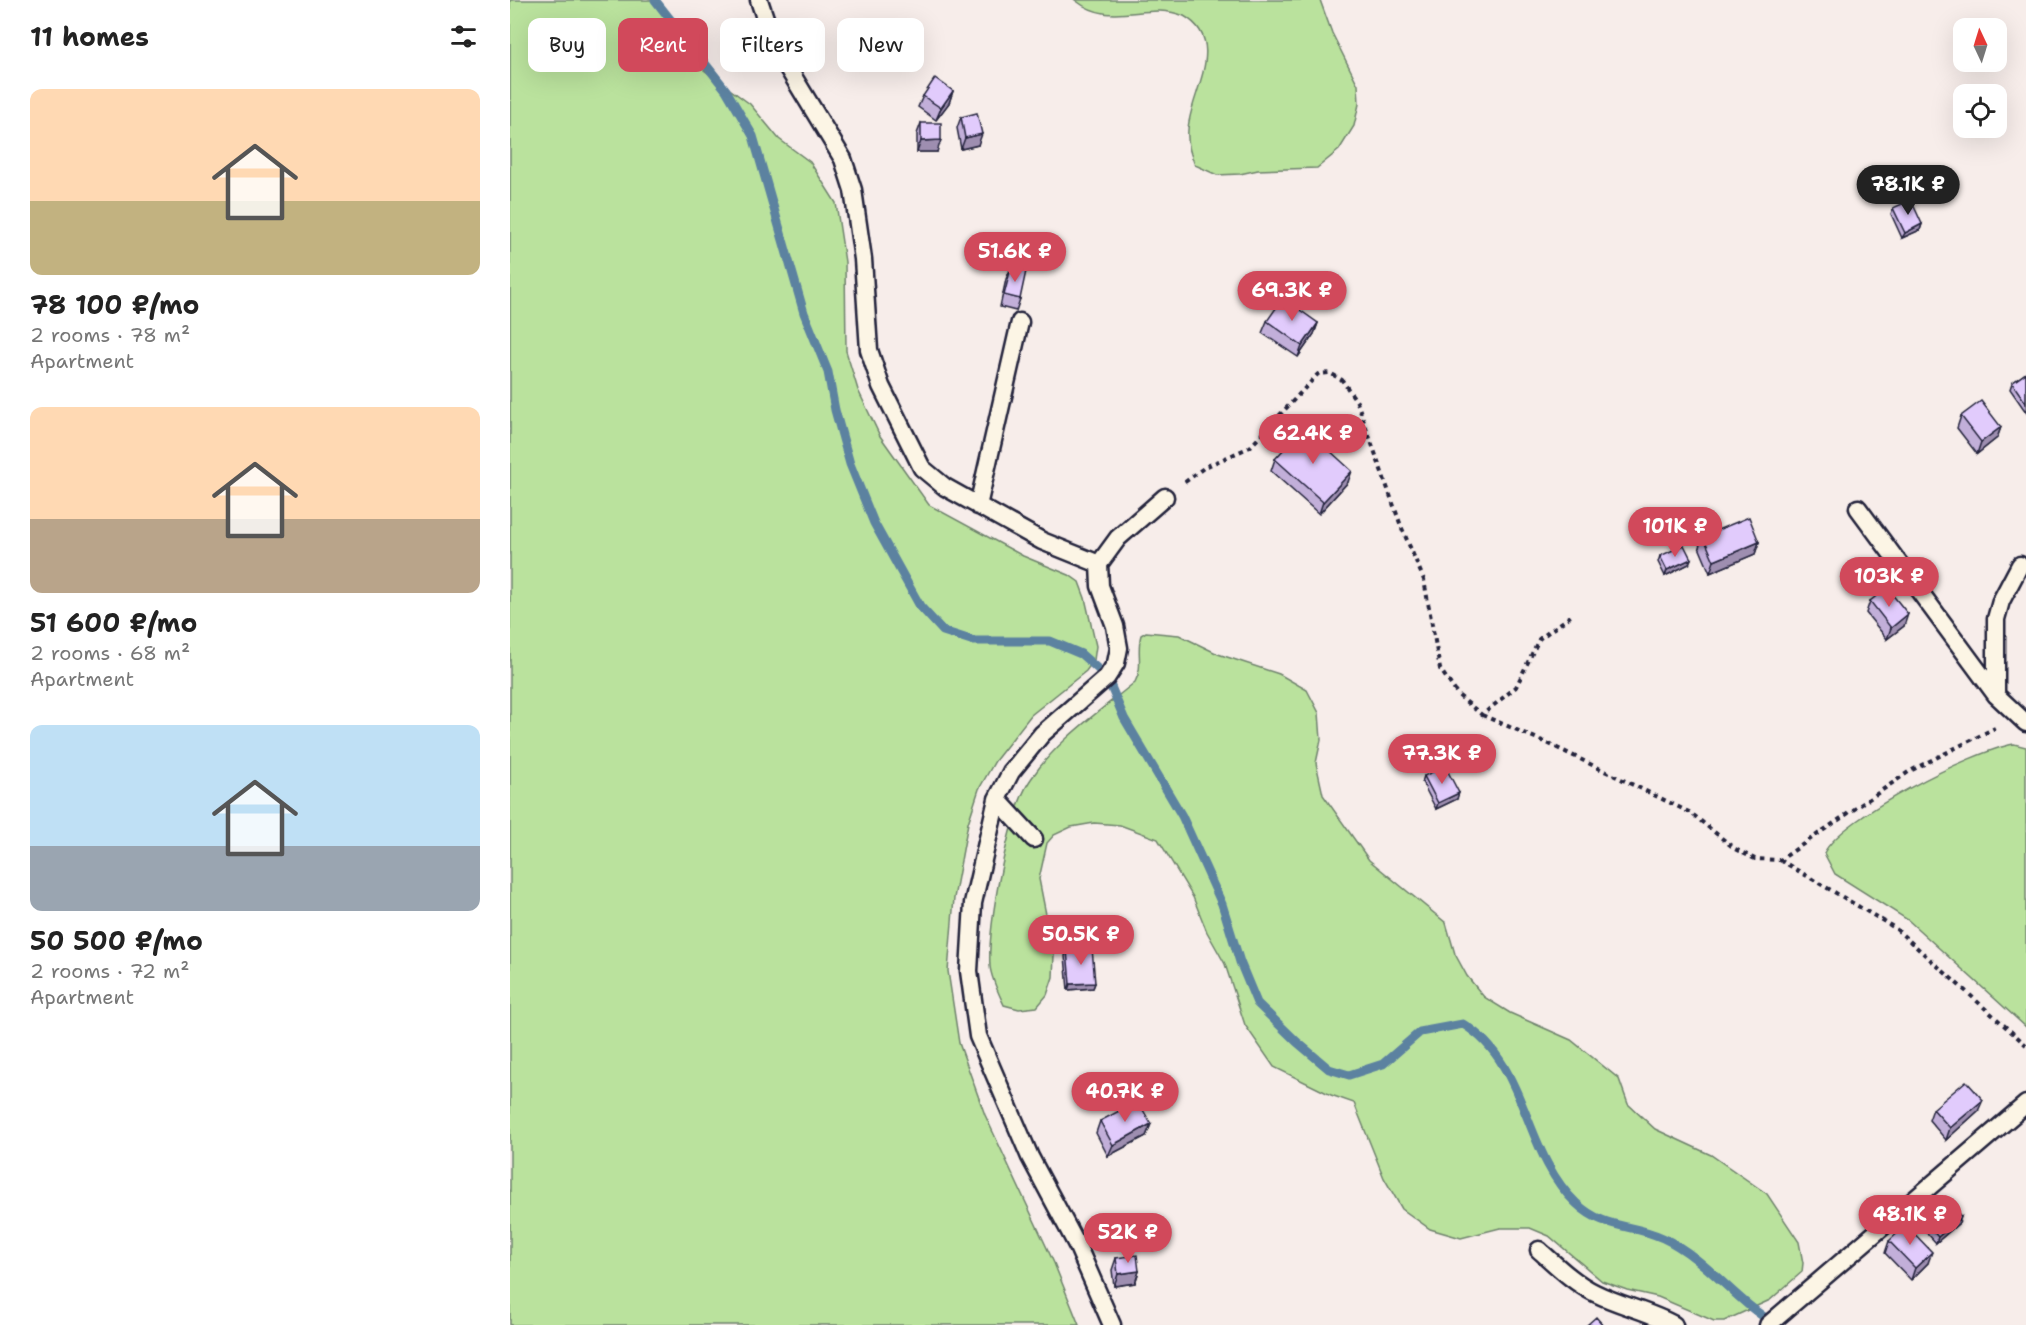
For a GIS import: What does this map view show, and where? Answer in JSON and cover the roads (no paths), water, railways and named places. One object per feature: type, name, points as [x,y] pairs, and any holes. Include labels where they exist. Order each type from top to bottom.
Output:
[{"type":"lane","points":[[759,0],[774,45],[843,159],[853,190],[863,259],[869,350],[881,386],[922,468],[945,487],[1042,541],[1099,564]]},
{"type":"lane","points":[[978,506],[1020,321]]},
{"type":"lane","points":[[1112,1325],[1078,1247],[1030,1156],[978,1036],[969,971],[973,903],[997,800],[1011,772],[1042,734],[1107,676],[1116,663],[1119,648],[1116,626],[1100,586],[1099,564],[1118,538],[1165,497]]},
{"type":"lane","points":[[1858,508],[1996,695],[2021,719]]},
{"type":"lane","points":[[1996,695],[1996,619],[2001,601],[2020,565]]},
{"type":"lane","points":[[997,800],[1034,839]]},
{"type":"lane","points":[[1768,1325],[2026,1104]]},
{"type":"lane","points":[[1539,1250],[1578,1283],[1595,1294],[1654,1314],[1674,1325]]},
{"type":"waterway","points":[[655,0],[726,90],[753,136],[804,313],[828,372],[835,410],[850,464],[874,523],[920,606],[943,631],[974,641],[1050,641],[1081,654],[1107,677],[1124,718],[1182,816],[1222,904],[1240,962],[1257,1003],[1329,1069],[1349,1075],[1383,1064],[1420,1032],[1463,1024],[1484,1041],[1501,1061],[1545,1159],[1559,1183],[1576,1203],[1597,1218],[1651,1233],[1678,1246],[1693,1256],[1746,1303],[1775,1324]]}]
